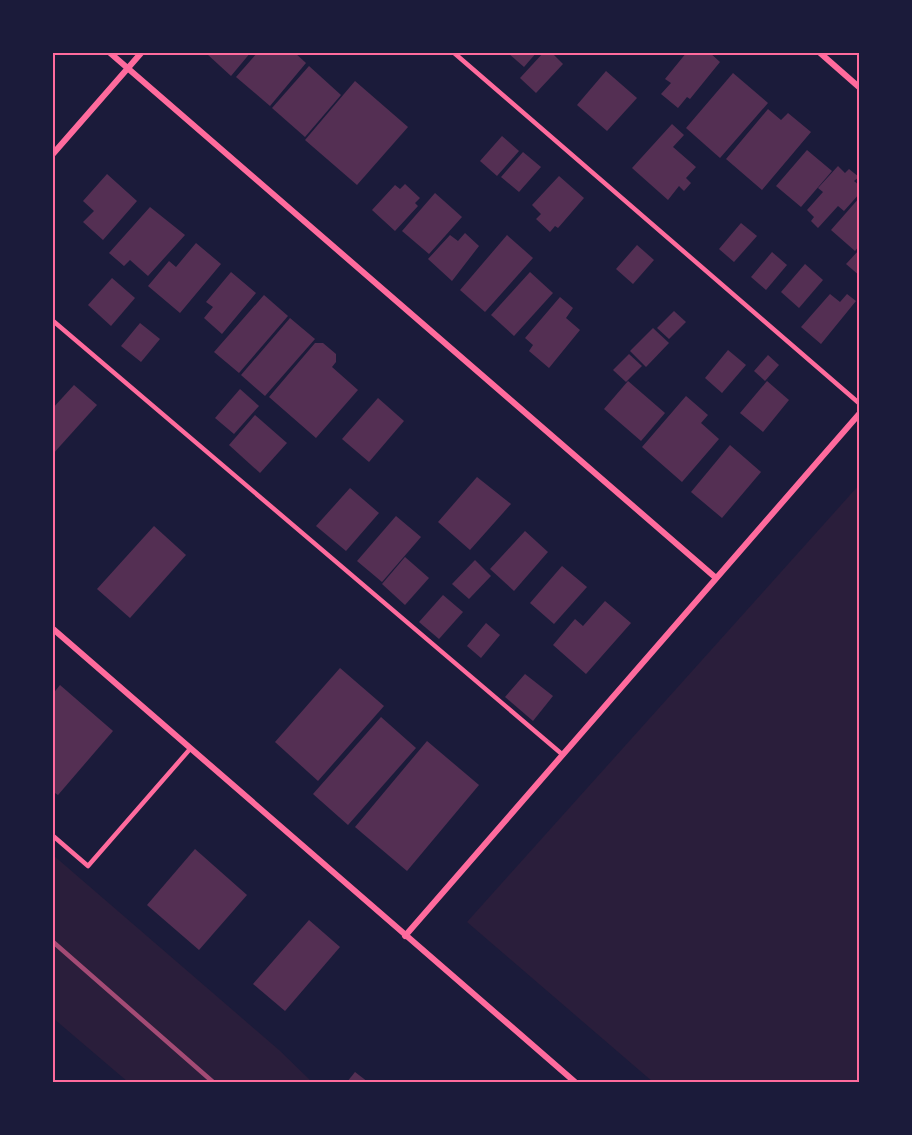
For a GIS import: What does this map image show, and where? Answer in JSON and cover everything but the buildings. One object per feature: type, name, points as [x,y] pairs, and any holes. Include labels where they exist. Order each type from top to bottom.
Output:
[{"type":"street","points":[[109,52],[716,578]]},
{"type":"street","points":[[52,155],[142,52]]},
{"type":"street","points":[[819,52],[860,88]]},
{"type":"street","points":[[405,936],[860,412]]},
{"type":"street","points":[[52,628],[575,1083]]},
{"type":"lane","points":[[453,52],[860,404]]},
{"type":"lane","points":[[52,320],[563,755]]},
{"type":"lane","points":[[52,835],[88,866],[190,749]]},
{"type":"shaded area","points":[[859,485],[859,1082],[653,1082],[467,922]]},
{"type":"shaded area","points":[[53,855],[279,1050],[312,1082],[128,1082],[53,1018]]},
{"type":"railway","points":[[52,941],[213,1082]]}]
